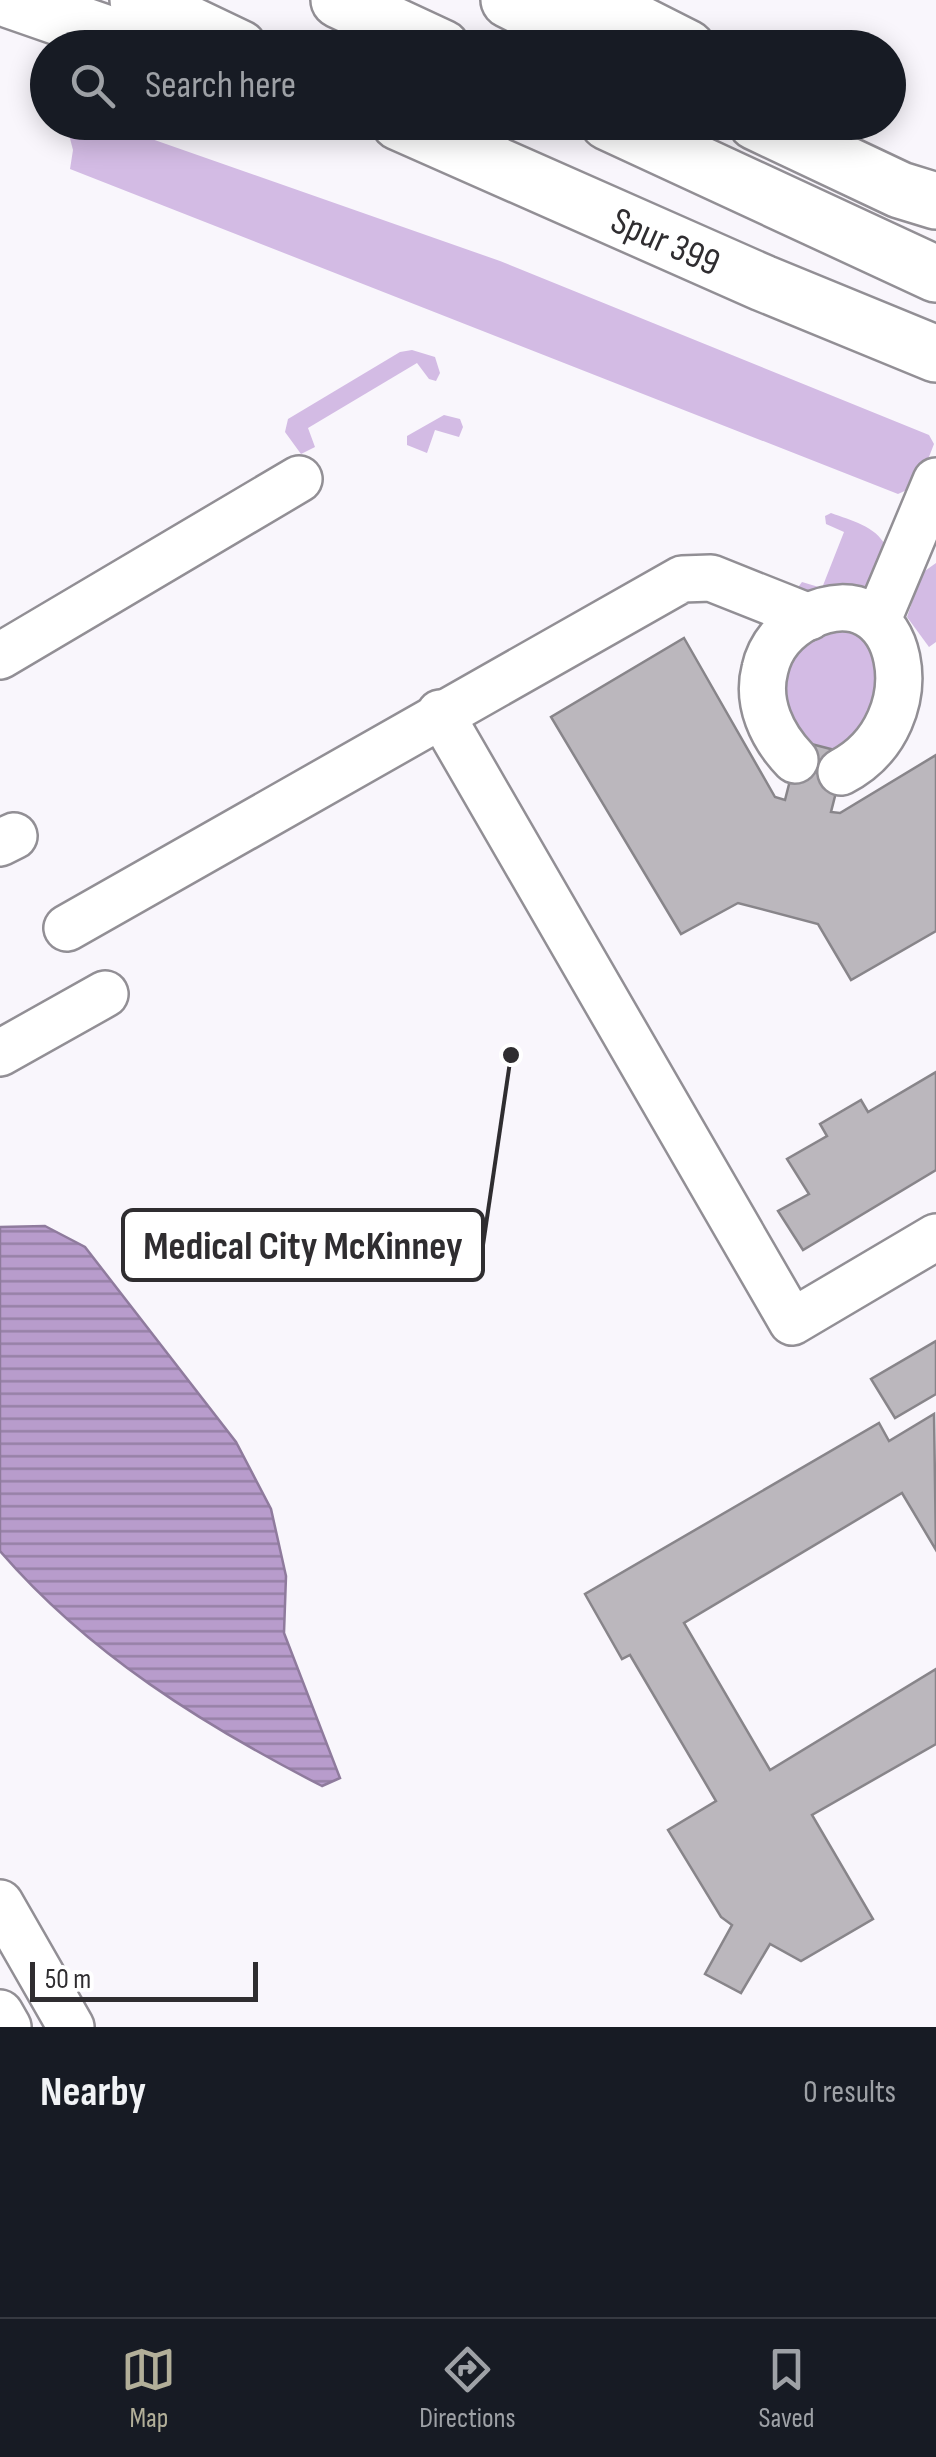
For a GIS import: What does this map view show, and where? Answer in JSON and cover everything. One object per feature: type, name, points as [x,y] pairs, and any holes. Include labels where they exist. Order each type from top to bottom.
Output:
[{"type":"main road","points":[[10,0],[96,30]]},
{"type":"main road","points":[[138,0],[200,30]]},
{"type":"main road","points":[[339,0],[403,30]]},
{"type":"main road","points":[[509,0],[568,30]]},
{"type":"main road","points":[[592,0],[651,30]]},
{"type":"main road","name":"Spur 399","points":[[438,140],[936,354]]},
{"type":"main road","points":[[647,140],[936,274]]},
{"type":"main road","points":[[794,140],[900,190],[936,201]]},
{"type":"main road","points":[[873,140],[936,172]]},
{"type":"street","points":[[0,656],[300,479]]},
{"type":"street","points":[[879,617],[936,482]]},
{"type":"street","points":[[67,928],[682,579],[711,578],[809,616]]},
{"type":"street","points":[[795,760],[768,719],[762,688],[769,656],[777,642],[809,616],[848,609],[879,617],[926,660],[921,701],[910,728],[872,760],[841,772]]},
{"type":"street","points":[[440,714],[792,1322],[936,1236]]},
{"type":"street","points":[[0,1053],[105,994]]},
{"type":"street","points":[[4,1920],[71,2027]]},
{"type":"street","points":[[0,2013],[8,2027]]},
{"type":"shaded area","points":[[70,140],[155,140],[500,261],[929,435],[934,444],[918,485],[898,494],[70,169]]},
{"type":"shaded area","points":[[412,350],[435,357],[440,373],[436,381],[429,379],[417,363],[308,428],[315,447],[301,454],[285,432],[288,419],[400,352]]},
{"type":"shaded area","points":[[444,415],[460,419],[463,427],[459,437],[435,430],[427,453],[407,445],[407,436]]},
{"type":"shaded area","points":[[831,513],[869,528],[886,546],[873,587],[816,595],[796,590],[802,582],[822,588],[844,532],[826,524],[825,516]]},
{"type":"shaded area","points":[[936,563],[936,642],[929,647],[907,617],[922,573]]},
{"type":"shaded area","points":[[852,628],[900,668],[846,753],[800,741],[782,690],[787,669],[804,640]]},
{"type":"shaded area","points":[[45,1226],[85,1247],[236,1442],[271,1509],[286,1576],[284,1633],[340,1778],[322,1786],[234,1738],[149,1684],[71,1622],[0,1551],[0,1227]]},
{"type":"building","points":[[684,638],[775,797],[785,800],[800,741],[846,753],[831,812],[840,813],[936,755],[936,931],[851,980],[818,924],[738,903],[681,934],[551,717]]},
{"type":"building","points":[[936,1072],[936,1170],[803,1250],[778,1211],[809,1194],[787,1159],[827,1136],[820,1124],[861,1100],[868,1112]]},
{"type":"building","points":[[936,1341],[936,1394],[895,1418],[871,1379]]},
{"type":"building","points":[[934,1414],[936,1550],[902,1493],[684,1623],[770,1770],[936,1669],[936,1744],[812,1815],[873,1919],[801,1961],[770,1944],[741,1993],[705,1974],[732,1925],[721,1917],[668,1830],[716,1801],[630,1655],[622,1659],[585,1594],[879,1423],[889,1441]]},
{"type":"place","name":"Medical City McKinney","points":[[511,1055]]}]
